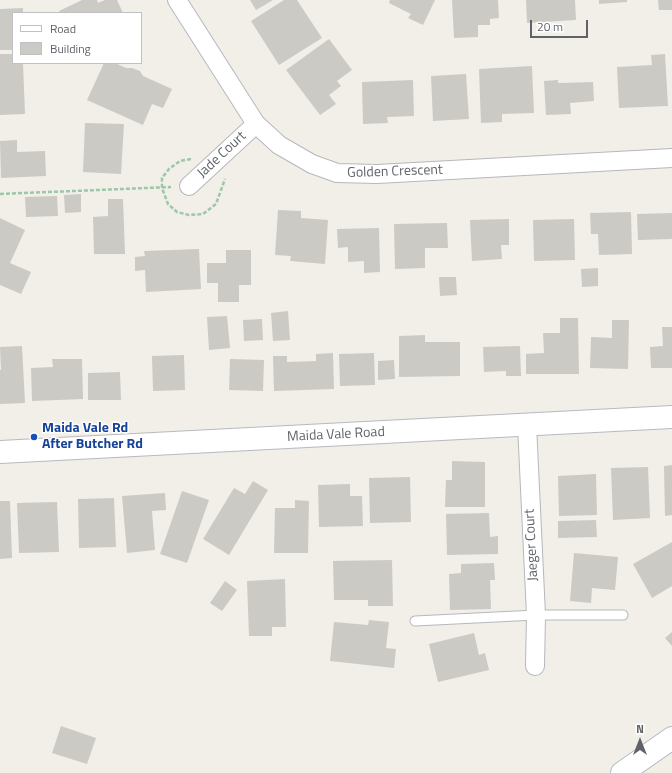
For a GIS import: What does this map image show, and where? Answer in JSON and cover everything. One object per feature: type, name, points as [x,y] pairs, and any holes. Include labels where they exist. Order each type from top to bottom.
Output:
[{"type":"main road","name":"Maida Vale Road","points":[[0,452],[672,417]]},
{"type":"main road","points":[[622,773],[672,738]]},
{"type":"street","name":"Golden Crescent","points":[[177,0],[256,124],[278,145],[312,164],[338,173],[376,174],[672,158]]},
{"type":"street","name":"Jade Court","points":[[189,186],[256,124]]},
{"type":"street","name":"Jaeger Court","points":[[527,425],[536,615],[535,666]]},
{"type":"lane","points":[[415,621],[536,615],[622,615]]},
{"type":"path","points":[[0,194],[189,186]]},
{"type":"building","points":[[82,0],[97,0],[98,3],[105,0],[117,0],[123,12],[60,12]]},
{"type":"building","points":[[250,0],[273,0],[256,10]]},
{"type":"building","points":[[284,0],[297,0],[322,38],[279,65],[251,21]]},
{"type":"building","points":[[390,0],[435,0],[423,25],[408,18],[411,14],[389,3]]},
{"type":"building","points":[[452,0],[498,0],[499,18],[490,19],[490,25],[478,25],[478,37],[454,38]]},
{"type":"building","points":[[526,0],[575,0],[576,20],[527,23]]},
{"type":"building","points":[[599,0],[627,0],[627,2],[599,4]]},
{"type":"building","points":[[658,0],[672,0],[672,10],[659,10]]},
{"type":"building","points":[[23,8],[23,12],[12,12],[12,50],[0,50],[0,9]]},
{"type":"building","points":[[329,39],[352,70],[337,81],[341,86],[329,95],[336,104],[320,115],[286,70]]},
{"type":"building","points":[[0,54],[12,54],[12,64],[23,64],[25,114],[0,115]]},
{"type":"building","points":[[665,54],[668,106],[619,108],[617,67],[652,65],[651,55]]},
{"type":"building","points":[[104,64],[117,64],[126,68],[132,68],[140,71],[143,76],[172,89],[163,108],[152,104],[143,125],[87,100]]},
{"type":"building","points":[[532,66],[534,113],[502,114],[502,122],[481,123],[479,69]]},
{"type":"building","points":[[466,74],[469,119],[433,121],[431,76]]},
{"type":"building","points":[[413,80],[414,116],[387,117],[388,123],[363,124],[362,82]]},
{"type":"building","points":[[558,80],[558,83],[593,82],[594,101],[570,103],[571,114],[546,115],[544,81]]},
{"type":"building","points":[[85,123],[124,124],[121,174],[83,172]]},
{"type":"building","points":[[17,140],[17,152],[45,151],[46,176],[1,178],[0,141]]},
{"type":"building","points":[[81,194],[81,212],[65,213],[64,195]]},
{"type":"building","points":[[57,196],[58,216],[26,217],[25,197]]},
{"type":"building","points":[[108,199],[123,199],[125,254],[94,254],[93,217],[108,216]]},
{"type":"building","points":[[278,210],[301,211],[301,218],[328,220],[325,264],[290,261],[291,256],[275,255]]},
{"type":"building","points":[[631,212],[632,254],[599,255],[598,234],[591,234],[590,213]]},
{"type":"building","points":[[672,213],[672,239],[638,240],[637,214]]},
{"type":"building","points":[[0,218],[25,230],[10,263],[31,272],[21,294],[0,285]]},
{"type":"building","points":[[509,219],[509,245],[501,245],[502,259],[472,261],[470,220]]},
{"type":"building","points":[[574,219],[575,260],[534,261],[533,220]]},
{"type":"building","points":[[447,223],[448,248],[425,248],[425,268],[395,269],[394,224]]},
{"type":"building","points":[[379,228],[380,272],[364,273],[364,261],[348,262],[348,247],[338,248],[337,229]]},
{"type":"building","points":[[199,249],[201,289],[146,292],[145,270],[135,271],[135,257],[145,256],[144,251]]},
{"type":"building","points":[[226,250],[251,250],[251,285],[239,285],[239,302],[218,302],[218,283],[207,283],[207,263],[226,263]]},
{"type":"building","points":[[598,268],[598,286],[582,287],[581,269]]},
{"type":"building","points":[[439,277],[456,277],[457,295],[440,296]]},
{"type":"building","points":[[288,311],[290,340],[273,341],[271,313]]},
{"type":"building","points":[[227,316],[230,348],[209,350],[207,317]]},
{"type":"building","points":[[560,318],[578,318],[579,374],[526,374],[526,354],[544,353],[543,333],[560,333]]},
{"type":"building","points":[[262,319],[263,340],[244,341],[243,320]]},
{"type":"building","points":[[612,320],[629,320],[628,369],[590,368],[591,337],[612,338]]},
{"type":"building","points":[[662,327],[672,327],[672,368],[651,368],[650,347],[663,346]]},
{"type":"building","points":[[425,335],[425,342],[460,342],[460,376],[399,377],[399,336]]},
{"type":"building","points":[[22,346],[25,403],[0,404],[0,347]]},
{"type":"building","points":[[520,346],[521,376],[506,376],[506,371],[484,372],[483,347]]},
{"type":"building","points":[[333,353],[334,389],[274,391],[273,356],[287,356],[287,362],[316,361],[316,354]]},
{"type":"building","points":[[374,353],[375,385],[340,386],[339,354]]},
{"type":"building","points":[[184,355],[185,390],[153,391],[152,356]]},
{"type":"building","points":[[52,359],[82,359],[83,399],[32,401],[31,368],[53,367]]},
{"type":"building","points":[[230,359],[264,360],[263,391],[229,390]]},
{"type":"building","points":[[394,360],[395,379],[378,380],[378,361]]},
{"type":"building","points":[[120,372],[121,400],[88,400],[88,373]]},
{"type":"building","points":[[452,461],[485,462],[485,507],[445,507],[446,480],[452,480]]},
{"type":"building","points":[[672,465],[672,515],[665,516],[664,466]]},
{"type":"building","points":[[648,467],[650,518],[613,520],[611,468]]},
{"type":"building","points":[[596,474],[597,515],[559,516],[558,476]]},
{"type":"building","points":[[410,477],[411,522],[370,523],[369,478]]},
{"type":"building","points":[[253,481],[268,490],[229,555],[203,539],[234,488],[245,494]]},
{"type":"building","points":[[350,484],[350,496],[362,496],[363,526],[319,527],[318,485]]},
{"type":"building","points":[[182,491],[209,500],[187,563],[160,554]]},
{"type":"building","points":[[165,493],[166,510],[152,511],[155,550],[127,553],[122,496]]},
{"type":"building","points":[[114,498],[116,547],[79,548],[78,499]]},
{"type":"building","points":[[295,500],[309,501],[308,553],[274,553],[275,508],[295,508]]},
{"type":"building","points":[[0,501],[10,501],[12,558],[0,559]]},
{"type":"building","points":[[57,502],[59,552],[19,553],[17,503]]},
{"type":"building","points":[[489,513],[490,537],[498,536],[498,554],[447,555],[446,514]]},
{"type":"building","points":[[596,520],[597,537],[558,538],[558,521]]},
{"type":"building","points":[[672,542],[672,586],[652,598],[633,564]]},
{"type":"building","points":[[574,553],[618,557],[615,590],[592,588],[591,603],[570,601]]},
{"type":"building","points":[[392,560],[393,606],[368,606],[368,600],[334,600],[333,561]]},
{"type":"building","points":[[494,563],[495,580],[490,580],[491,609],[450,610],[449,574],[461,573],[461,564]]},
{"type":"building","points":[[285,579],[286,627],[272,627],[272,636],[249,636],[247,581]]},
{"type":"building","points":[[225,581],[237,590],[222,611],[210,603]]},
{"type":"building","points":[[369,620],[389,622],[386,648],[396,649],[394,668],[330,661],[334,622],[368,625]]},
{"type":"building","points":[[672,632],[672,646],[665,638]]},
{"type":"building","points":[[474,633],[479,655],[485,653],[489,670],[438,682],[429,644]]},
{"type":"building","points":[[61,726],[96,738],[87,764],[52,753]]},
{"type":"place","name":"Maida Vale Rd After Butcher Rd","points":[[34,437]]}]
